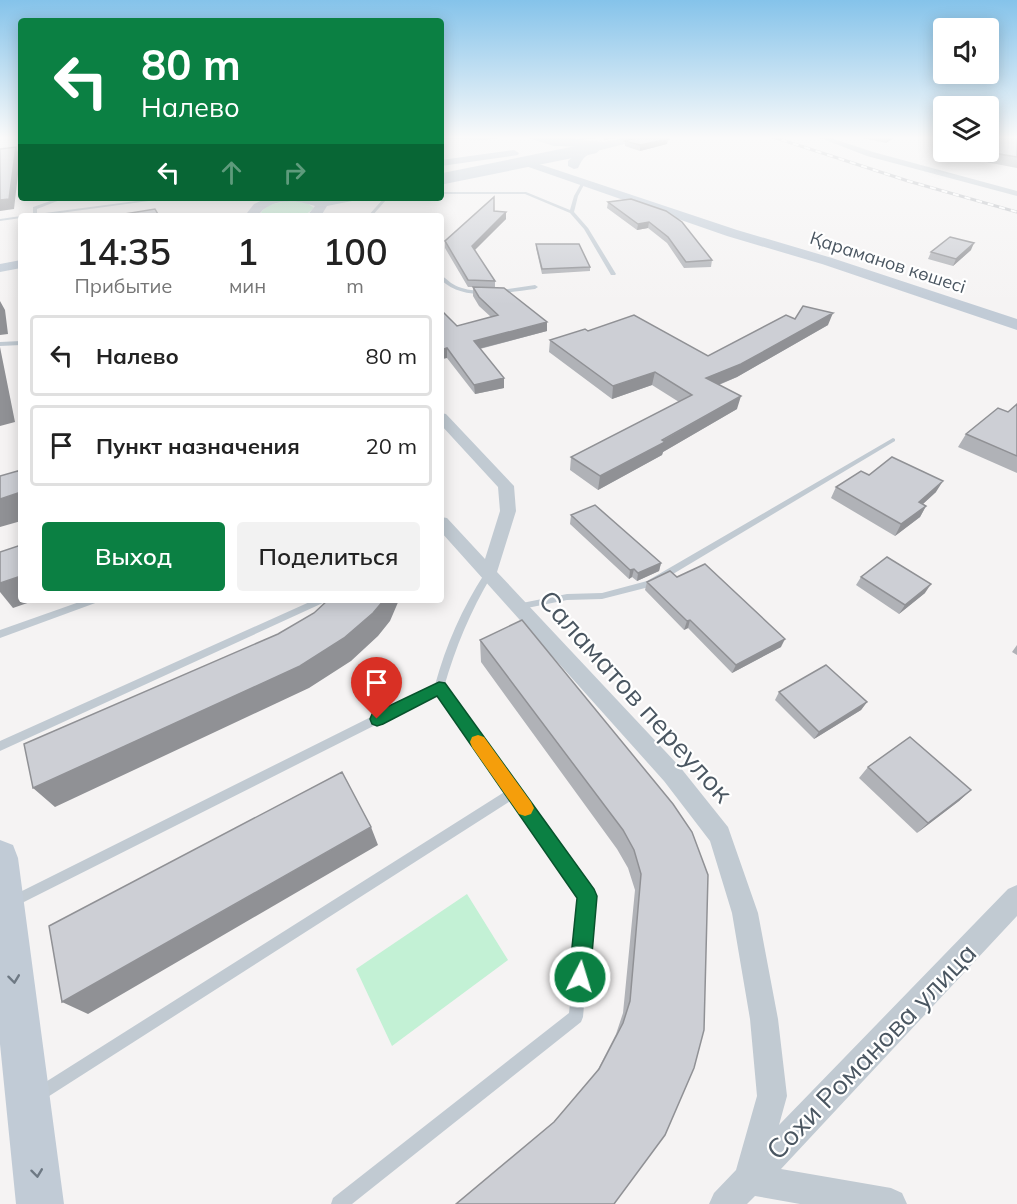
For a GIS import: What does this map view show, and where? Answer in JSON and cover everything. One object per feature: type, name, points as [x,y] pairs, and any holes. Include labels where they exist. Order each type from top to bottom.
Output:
[{"type":"main road","name":"Қараманов көшесі","points":[[615,192],[732,233],[827,261],[1017,325]]},
{"type":"main road","points":[[635,192],[827,261]]},
{"type":"main road","points":[[253,213],[256,208],[268,201]]},
{"type":"main road","points":[[304,201],[316,210],[340,201]]},
{"type":"main road","points":[[0,268],[18,264]]},
{"type":"main road","points":[[0,858],[40,1204]]},
{"type":"street","points":[[444,420],[506,486],[508,511],[488,574]]},
{"type":"street","name":"Саламатов переулок","points":[[444,525],[672,774],[720,835],[745,913],[764,1019],[772,1096],[748,1179]]},
{"type":"street","name":"Сохи Романова улица","points":[[725,1204],[1017,898]]},
{"type":"street","points":[[748,1179],[891,1204]]},
{"type":"lane","points":[[572,212],[577,192]]},
{"type":"lane","points":[[444,193],[526,193],[572,212],[585,228],[613,274]]},
{"type":"lane","points":[[35,213],[35,208],[55,201]]},
{"type":"lane","points":[[58,213],[147,201]]},
{"type":"lane","points":[[373,213],[383,201]]},
{"type":"lane","points":[[0,220],[18,217]]},
{"type":"lane","points":[[444,281],[448,286],[472,292],[535,287]]},
{"type":"lane","points":[[0,344],[18,345]]},
{"type":"lane","points":[[517,607],[567,597],[602,596],[650,584],[893,440]]},
{"type":"lane","points":[[5,905],[439,688],[450,648],[468,605],[488,574]]},
{"type":"lane","points":[[0,634],[87,603]]},
{"type":"lane","points":[[0,746],[315,603]]},
{"type":"lane","points":[[339,1204],[576,1017],[587,896],[439,688]]},
{"type":"lane","points":[[28,1102],[514,792]]},
{"type":"green space","points":[[287,201],[307,203],[314,208],[308,213],[262,213],[269,205]]},
{"type":"green space","points":[[467,894],[508,960],[392,1046],[356,969]]},
{"type":"building","points":[[0,192],[10,192],[9,199],[0,200]]},
{"type":"building","points":[[494,197],[494,211],[506,212],[472,246],[495,281],[468,280],[445,241]]},
{"type":"building","points":[[631,199],[666,211],[682,222],[712,260],[686,262],[668,237],[649,222],[638,224],[608,202]]},
{"type":"building","points":[[155,209],[157,213],[130,213]]},
{"type":"building","points":[[950,237],[974,243],[956,259],[931,252]]},
{"type":"building","points":[[536,244],[579,244],[590,267],[542,269]]},
{"type":"building","points":[[473,287],[504,288],[547,322],[474,341],[504,378],[474,385],[447,348],[444,349],[444,313],[457,326],[498,315],[479,297]]},
{"type":"building","points":[[803,306],[833,313],[741,364],[706,378],[741,396],[662,440],[665,442],[600,476],[571,457],[692,395],[655,372],[613,386],[550,340],[585,329],[588,331],[634,315],[708,356],[786,315],[795,319]]},
{"type":"building","points":[[1017,404],[1017,456],[966,434],[998,408],[1008,412]]},
{"type":"building","points":[[892,457],[943,481],[919,502],[926,506],[901,524],[836,487],[861,471],[869,475]]},
{"type":"building","points":[[18,471],[18,493],[0,499],[0,476]]},
{"type":"building","points":[[595,505],[661,563],[638,573],[634,569],[630,570],[571,515]]},
{"type":"building","points":[[18,546],[18,577],[0,583],[0,552]]},
{"type":"building","points":[[887,557],[931,584],[905,605],[861,577]]},
{"type":"building","points":[[705,564],[785,639],[736,665],[647,582],[670,571],[677,577]]},
{"type":"building","points":[[325,603],[381,603],[344,638],[300,666],[33,788],[24,744],[278,634],[314,613]]},
{"type":"building","points":[[522,620],[673,804],[692,832],[708,875],[704,1030],[694,1068],[665,1135],[614,1204],[456,1204],[554,1122],[599,1069],[623,1023],[630,1001],[641,874],[634,850],[623,830],[480,640]]},
{"type":"building","points":[[826,665],[867,702],[819,732],[779,692]]},
{"type":"building","points":[[910,737],[971,790],[928,823],[868,767]]},
{"type":"building","points":[[342,772],[371,827],[62,1002],[49,926]]},
{"type":"railway","points":[[947,192],[1017,212]]},
{"type":"slow traffic","points":[[478,742],[525,808]]},
{"type":"route","points":[[377,719],[439,688],[587,896],[580,977]]}]
